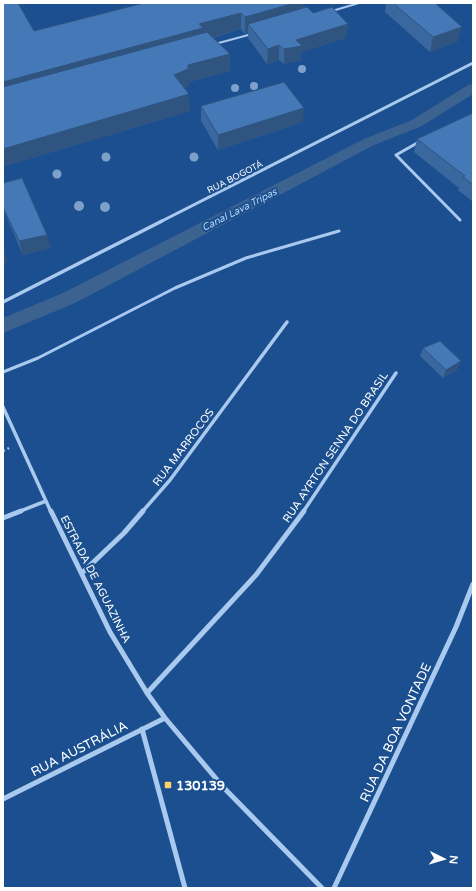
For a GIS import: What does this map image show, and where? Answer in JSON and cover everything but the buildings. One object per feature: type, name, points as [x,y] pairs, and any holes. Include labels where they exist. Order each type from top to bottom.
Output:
[{"type":"street","name":"RUA BOGOTÁ","points":[[3,302],[473,63]]},
{"type":"street","points":[[426,139],[396,155],[460,220]]},
{"type":"street","name":"RUA MARROCOS","points":[[82,573],[124,533],[170,480],[287,322]]},
{"type":"street","name":"RUA AYRTON SENNA DO BRASIL","points":[[147,693],[256,575],[314,498],[396,373]]},
{"type":"street","name":"ESTRADA DE AGUAZINHA","points":[[3,407],[46,501],[110,632],[147,693],[165,718],[224,788],[322,888]]},
{"type":"street","points":[[3,518],[46,501]]},
{"type":"street","name":"RUA DA BOA VONTADE","points":[[334,888],[456,627],[473,584]]},
{"type":"street","name":"RUA AUSTRÁLIA","points":[[3,799],[165,718]]},
{"type":"street","points":[[142,729],[185,888]]},
{"type":"lane","points":[[330,12],[359,3]]},
{"type":"lane","points":[[208,46],[259,32]]},
{"type":"lane","points":[[3,372],[38,358],[175,288],[246,258],[339,231]]},
{"type":"waterway","name":"Canal Lava Tripas","points":[[3,326],[69,298],[369,142],[417,123],[473,88]]},
{"type":"place","name":"130139","points":[[168,785]]}]
